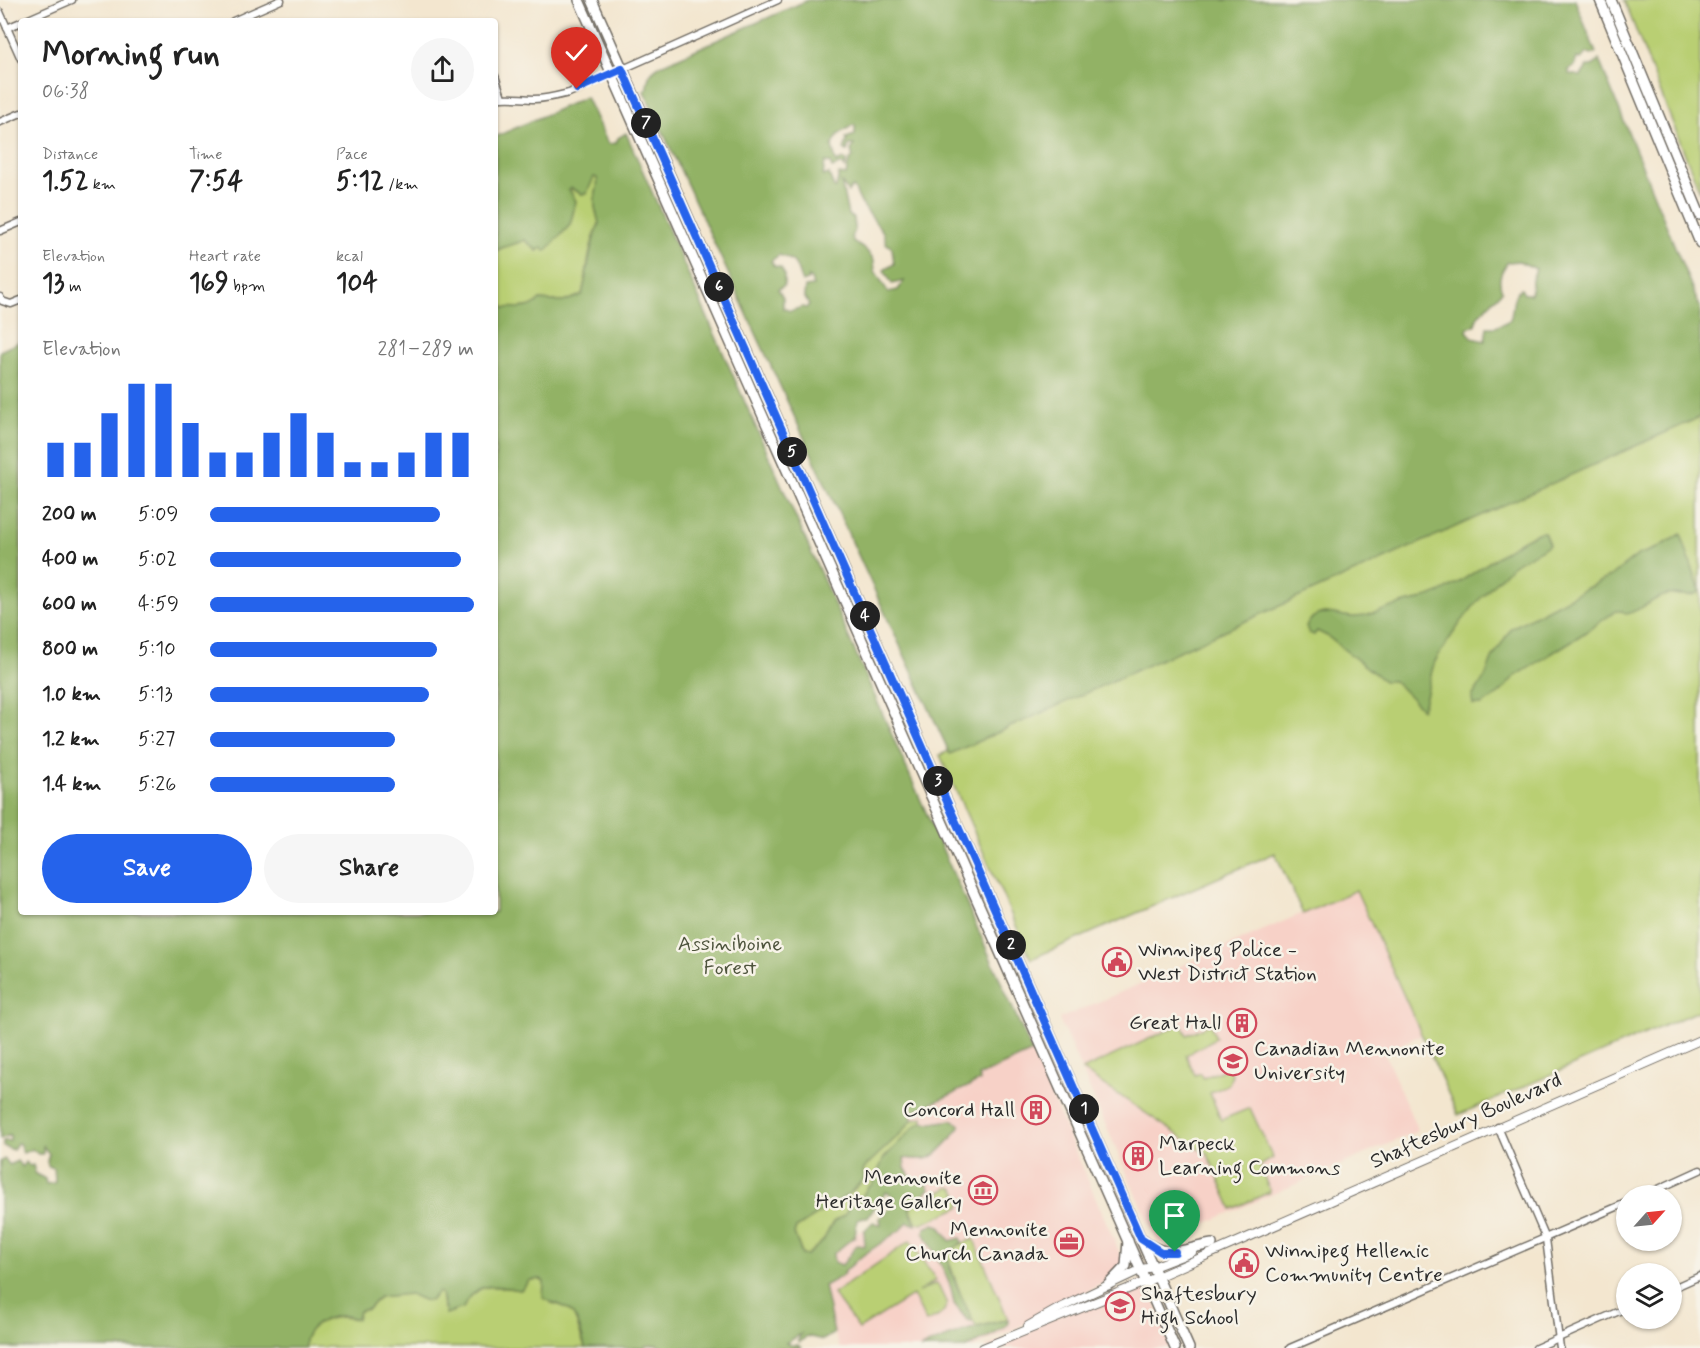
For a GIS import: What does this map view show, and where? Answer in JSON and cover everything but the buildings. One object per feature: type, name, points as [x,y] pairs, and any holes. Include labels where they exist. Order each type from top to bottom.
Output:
[{"type":"main road","points":[[579,0],[1175,1348]]},
{"type":"main road","points":[[592,0],[1189,1348]]},
{"type":"main road","points":[[1600,0],[1700,243]]},
{"type":"main road","points":[[1611,0],[1700,215]]},
{"type":"main road","points":[[1108,1285],[1126,1266],[1128,1238]]},
{"type":"main road","points":[[1141,1239],[1153,1248],[1165,1252],[1212,1244]]},
{"type":"street","points":[[31,18],[72,0]]},
{"type":"street","points":[[240,18],[281,0]]},
{"type":"street","points":[[499,98],[554,97],[612,74],[778,0]]},
{"type":"street","points":[[0,12],[18,52]]},
{"type":"street","points":[[7,28],[18,24]]},
{"type":"street","points":[[0,122],[18,114]]},
{"type":"street","points":[[0,231],[18,223]]},
{"type":"street","points":[[0,297],[10,304],[18,301]]},
{"type":"street","name":"Shaftesbury Boulevard","points":[[983,1348],[1157,1276],[1700,1040]]},
{"type":"street","points":[[1498,1126],[1546,1239],[1560,1348]]},
{"type":"street","points":[[1667,1185],[1700,1170]]},
{"type":"street","points":[[1290,1348],[1616,1208]]},
{"type":"street","name":"Shaftesbury Boulevard","points":[[1021,1331],[1058,1309],[1142,1269],[1153,1267],[1212,1244],[1248,1236]]},
{"type":"street","points":[[1682,1283],[1700,1276]]},
{"type":"street","points":[[1536,1348],[1616,1313]]},
{"type":"shaded area","name":"Canadian Mennonite University","points":[[1356,890],[1421,1035],[1384,1052],[1418,1131],[1158,1244],[1059,1019]]},
{"type":"shaded area","points":[[1032,1052],[1125,1265],[1104,1283],[1019,1327],[972,1348],[840,1348],[804,1259],[909,1207],[903,1159],[911,1113],[980,1081],[978,1076]]},
{"type":"shaded area","name":"Shaftesbury High School","points":[[1145,1280],[1175,1348],[983,1348]]},
{"type":"green space","points":[[808,0],[1575,0],[1596,53],[1591,55],[1587,53],[1581,59],[1577,58],[1569,74],[1581,76],[1587,67],[1599,60],[1700,308],[1700,417],[950,754],[644,91],[651,74],[661,65]],"holes":[[[855,125],[855,135],[846,138],[844,149],[847,151],[849,145],[854,145],[851,150],[853,158],[849,161],[846,175],[839,174],[836,188],[834,188],[829,174],[823,176],[825,162],[830,163],[832,168],[842,164],[845,168],[846,161],[843,159],[836,162],[832,146],[838,135]],[[841,182],[848,192],[852,187],[854,188],[861,203],[883,232],[886,243],[892,248],[894,264],[884,270],[892,284],[904,281],[898,290],[888,292],[875,271],[872,257],[865,249],[853,242],[854,218],[848,215]],[[779,255],[785,257],[793,262],[802,282],[808,280],[808,277],[811,279],[813,286],[805,287],[804,296],[809,305],[806,308],[790,311],[783,308],[783,298],[778,289],[784,286],[784,274],[781,268],[774,266],[771,261]],[[1519,261],[1536,269],[1531,294],[1524,294],[1521,289],[1518,291],[1514,298],[1510,320],[1496,327],[1487,327],[1485,341],[1473,338],[1467,331],[1468,328],[1475,325],[1478,316],[1502,291],[1500,275],[1508,262]]]},
{"type":"green space","points":[[1624,0],[1700,0],[1700,192]]},
{"type":"green space","name":"Assiniboine Forest","points":[[586,97],[608,144],[616,143],[618,138],[626,133],[1032,1052],[979,1076],[980,1081],[911,1113],[912,1120],[867,1165],[863,1171],[864,1179],[849,1194],[796,1228],[794,1233],[802,1254],[807,1255],[823,1241],[833,1222],[845,1215],[848,1208],[860,1200],[868,1187],[872,1185],[884,1158],[915,1126],[923,1122],[952,1120],[960,1125],[947,1143],[933,1156],[924,1159],[904,1158],[905,1168],[913,1181],[927,1184],[930,1189],[918,1199],[914,1199],[909,1207],[916,1225],[908,1222],[862,1256],[842,1276],[824,1286],[834,1333],[823,1340],[807,1336],[800,1342],[798,1340],[801,1334],[786,1343],[798,1345],[801,1348],[666,1348],[657,1345],[645,1346],[645,1348],[585,1348],[574,1315],[563,1306],[543,1298],[544,1282],[541,1279],[530,1280],[521,1290],[495,1286],[481,1289],[475,1292],[463,1308],[446,1314],[441,1293],[438,1292],[430,1301],[410,1294],[379,1297],[368,1309],[359,1311],[357,1319],[344,1316],[335,1317],[316,1325],[307,1335],[305,1348],[0,1348],[0,1162],[4,1159],[10,1165],[17,1161],[22,1167],[25,1162],[30,1166],[33,1165],[35,1173],[45,1179],[46,1184],[54,1183],[55,1180],[54,1168],[48,1166],[49,1154],[43,1146],[43,1154],[38,1154],[32,1149],[23,1153],[19,1143],[13,1150],[3,1146],[3,1141],[10,1141],[10,1135],[0,1139],[0,351],[18,342],[18,915],[498,915],[498,302],[500,301],[504,308],[522,308],[540,300],[563,302],[582,295],[599,224],[595,205],[597,178],[594,177],[587,193],[582,194],[569,189],[576,201],[570,225],[547,250],[545,251],[542,247],[537,251],[525,240],[498,250],[498,136]],"holes":[[[886,1192],[895,1197],[888,1210],[880,1218],[881,1225],[873,1222],[864,1231],[865,1246],[857,1245],[842,1265],[834,1262],[833,1254],[855,1236],[857,1220],[868,1217]]]},
{"type":"green space","points":[[593,177],[597,177],[595,205],[599,224],[590,250],[582,295],[564,302],[540,300],[531,306],[522,308],[503,308],[500,301],[498,302],[498,249],[504,245],[525,240],[537,251],[542,247],[547,250],[570,225],[576,201],[569,189],[581,194],[587,193]]},
{"type":"green space","points":[[1700,417],[1700,1010],[1458,1115],[1356,890],[1303,914],[1275,853],[1031,959],[940,755]]},
{"type":"green space","points":[[1544,532],[1549,544],[1510,568],[1493,585],[1477,602],[1439,655],[1434,664],[1422,709],[1394,681],[1384,681],[1327,636],[1317,631],[1314,635],[1309,633],[1306,627],[1313,618],[1321,614],[1363,616],[1428,597],[1461,581],[1508,549]]},
{"type":"green space","points":[[1681,534],[1700,591],[1692,595],[1671,594],[1626,614],[1616,611],[1514,677],[1500,693],[1482,705],[1473,705],[1472,697],[1511,628],[1612,575],[1638,555],[1657,548]]},
{"type":"green space","points":[[1181,1024],[1187,1035],[1210,1024],[1216,1038],[1186,1055],[1195,1075],[1201,1073],[1203,1078],[1228,1068],[1232,1074],[1229,1084],[1210,1093],[1221,1120],[1250,1108],[1273,1158],[1260,1166],[1270,1192],[1232,1209],[1208,1155],[1082,1070]]},
{"type":"green space","points":[[923,1117],[923,1122],[916,1126],[887,1156],[872,1186],[868,1187],[860,1200],[851,1206],[845,1215],[833,1222],[823,1241],[807,1255],[802,1254],[794,1233],[796,1228],[849,1194],[864,1179],[863,1171],[867,1164],[912,1120]]},
{"type":"green space","points":[[950,1187],[955,1189],[961,1202],[960,1207],[922,1224],[917,1223],[910,1209],[912,1205]]},
{"type":"green space","points":[[934,1224],[940,1226],[950,1241],[961,1238],[962,1242],[948,1254],[948,1259],[953,1277],[970,1314],[971,1322],[954,1304],[944,1271],[924,1232],[925,1228]]},
{"type":"green space","points":[[974,1239],[1008,1319],[976,1327],[963,1301],[948,1259],[954,1248]]},
{"type":"green space","points":[[910,1241],[936,1280],[918,1292],[937,1283],[947,1304],[944,1311],[926,1322],[913,1295],[859,1329],[833,1294]]},
{"type":"green space","points":[[538,1279],[544,1282],[551,1303],[566,1307],[574,1315],[585,1348],[304,1347],[309,1331],[322,1321],[339,1317],[355,1319],[359,1311],[368,1309],[379,1297],[408,1294],[425,1297],[438,1292],[441,1293],[443,1308],[463,1308],[475,1292],[481,1289],[494,1286],[520,1290],[530,1280]]},
{"type":"green space","points":[[1008,1319],[1008,1324],[996,1333],[966,1348],[920,1348],[963,1331]]},
{"type":"place","name":"Winnipeg Police - West District Station","points":[[1117,962]]},
{"type":"place","name":"Great Hall","points":[[1242,1023]]},
{"type":"place","name":"Canadian Mennonite University","points":[[1233,1061]]},
{"type":"place","name":"Concord Hall","points":[[1036,1110]]},
{"type":"place","name":"Marpeck Learning Commons","points":[[1138,1156]]},
{"type":"place","name":"Mennonite Heritage Gallery","points":[[983,1190]]},
{"type":"place","name":"Mennonite Church Canada","points":[[1069,1242]]},
{"type":"place","name":"Winnipeg Hellenic Community Centre","points":[[1244,1263]]},
{"type":"place","name":"Shaftesbury High School","points":[[1120,1306]]},
{"type":"route","points":[[577,89],[622,69],[1141,1239],[1161,1252],[1175,1252]]}]
